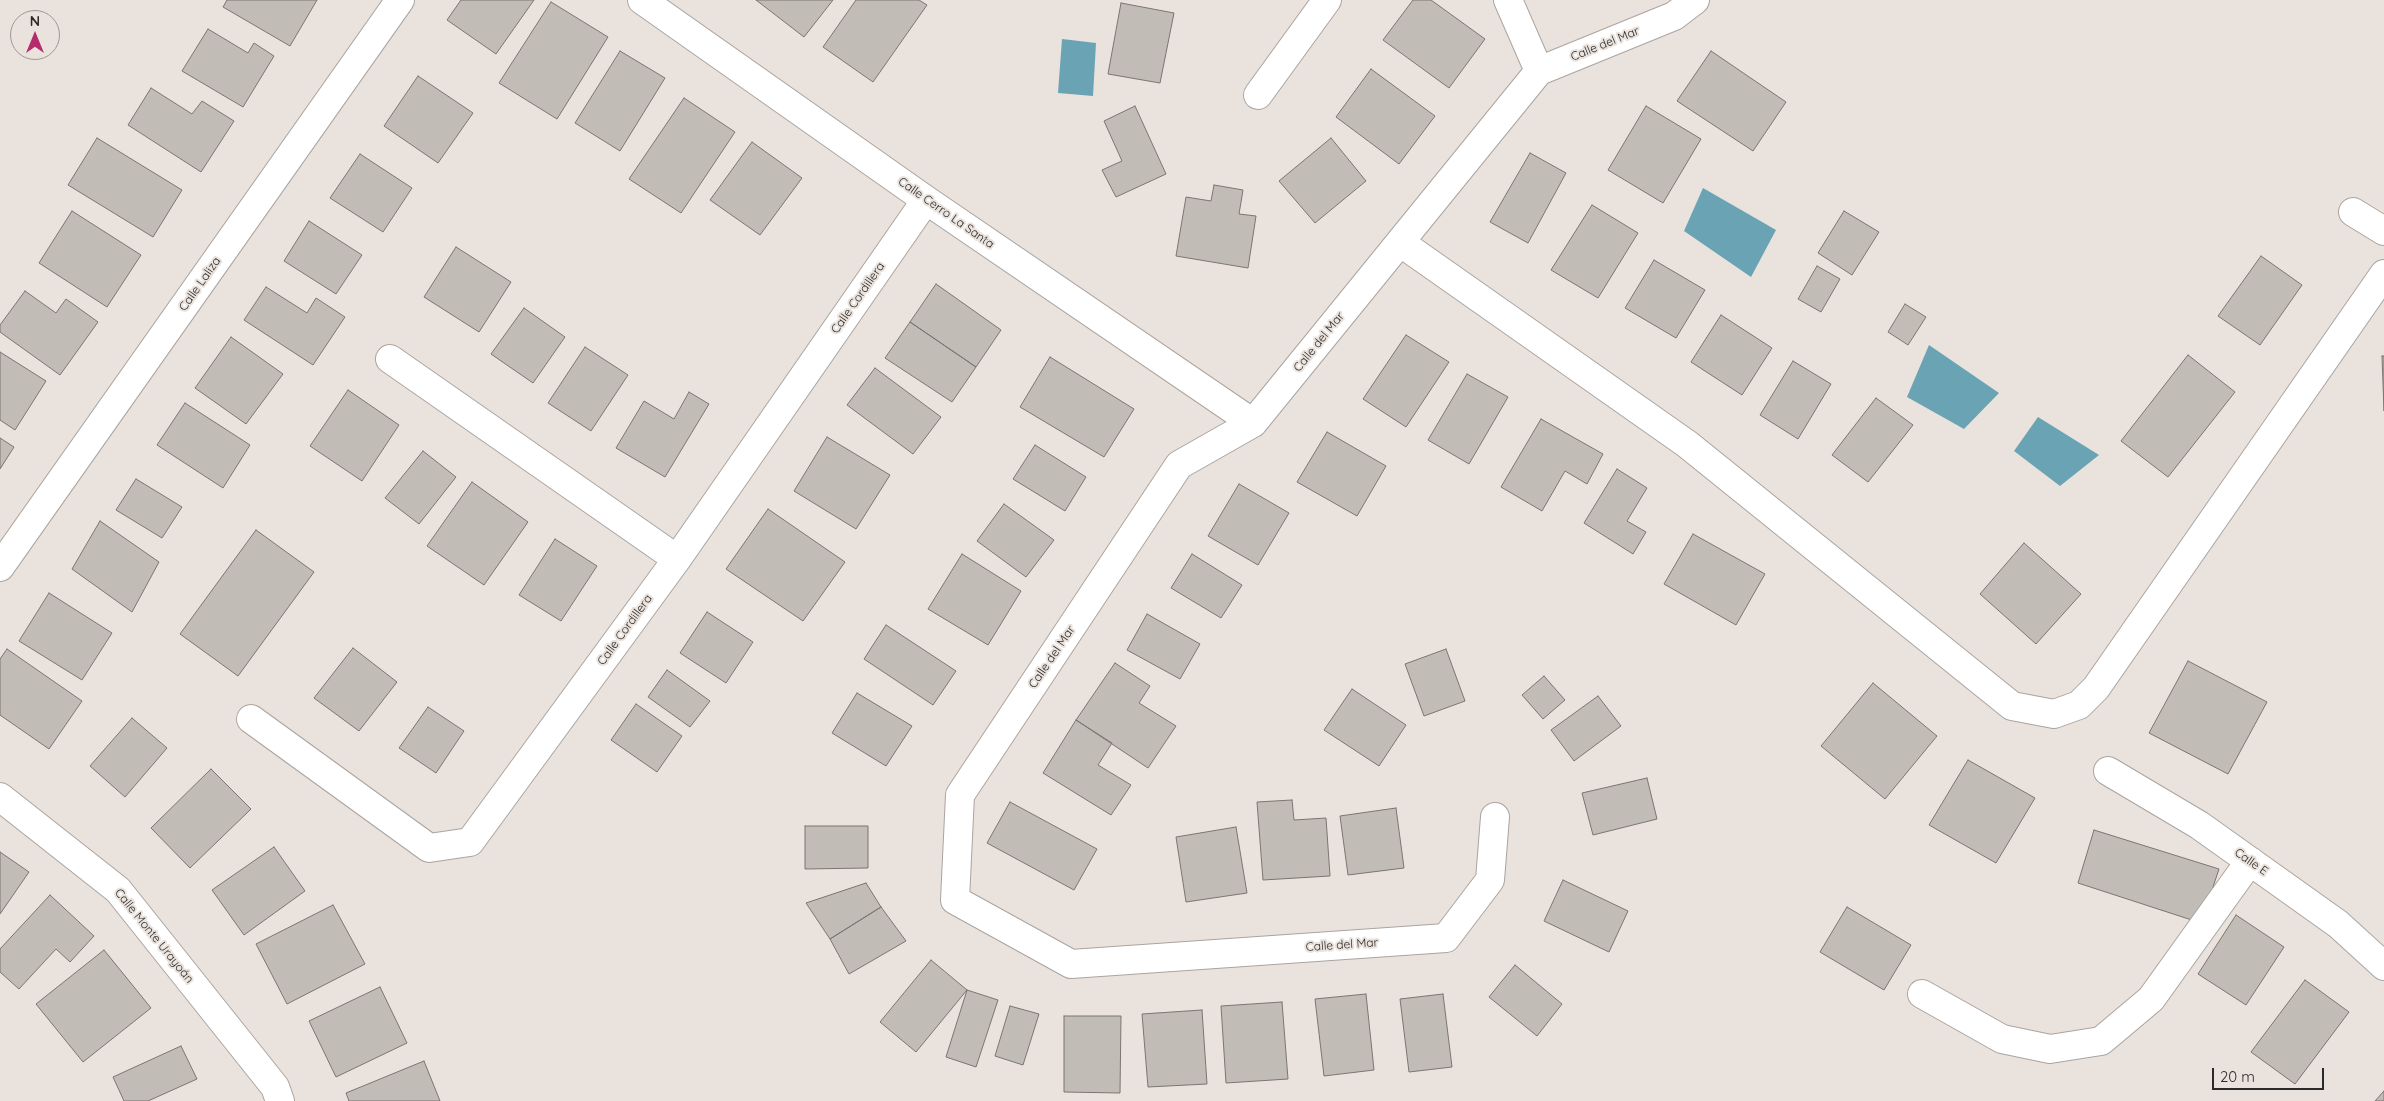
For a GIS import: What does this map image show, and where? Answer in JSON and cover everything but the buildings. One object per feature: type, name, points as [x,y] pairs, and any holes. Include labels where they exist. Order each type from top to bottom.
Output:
[{"type":"street","name":"Calle Laliza","points":[[0,567],[400,0]]},
{"type":"street","name":"Calle Cerro La Santa","points":[[642,0],[926,200],[1253,423]]},
{"type":"street","points":[[1258,95],[1327,0]]},
{"type":"street","points":[[1508,0],[1539,71]]},
{"type":"street","name":"Calle del Mar","points":[[1495,817],[1490,880],[1446,938],[1071,964],[955,900],[960,795],[1179,465],[1253,423],[1539,71],[1685,8]]},
{"type":"street","name":"Calle Cordillera","points":[[251,719],[429,848],[470,842],[677,559],[926,200]]},
{"type":"street","points":[[2353,212],[2384,230]]},
{"type":"street","points":[[1401,243],[1687,444],[2012,706],[2054,714],[2079,705],[2096,688],[2384,274]]},
{"type":"street","points":[[390,359],[677,559]]},
{"type":"street","name":"Calle E","points":[[2108,772],[2199,825],[2338,924],[2384,966]]},
{"type":"street","name":"Calle Monte Urayoán","points":[[0,797],[118,890],[276,1088],[280,1101]]},
{"type":"street","points":[[1922,994],[2002,1039],[2050,1049],[2101,1040],[2151,999],[2250,861]]},
{"type":"water","points":[[1062,39],[1096,43],[1093,96],[1058,93]]},
{"type":"water","points":[[1703,188],[1776,230],[1751,277],[1684,231]]},
{"type":"water","points":[[1929,345],[1999,393],[1964,429],[1907,397]]},
{"type":"water","points":[[2038,417],[2099,455],[2060,486],[2014,451]]}]
